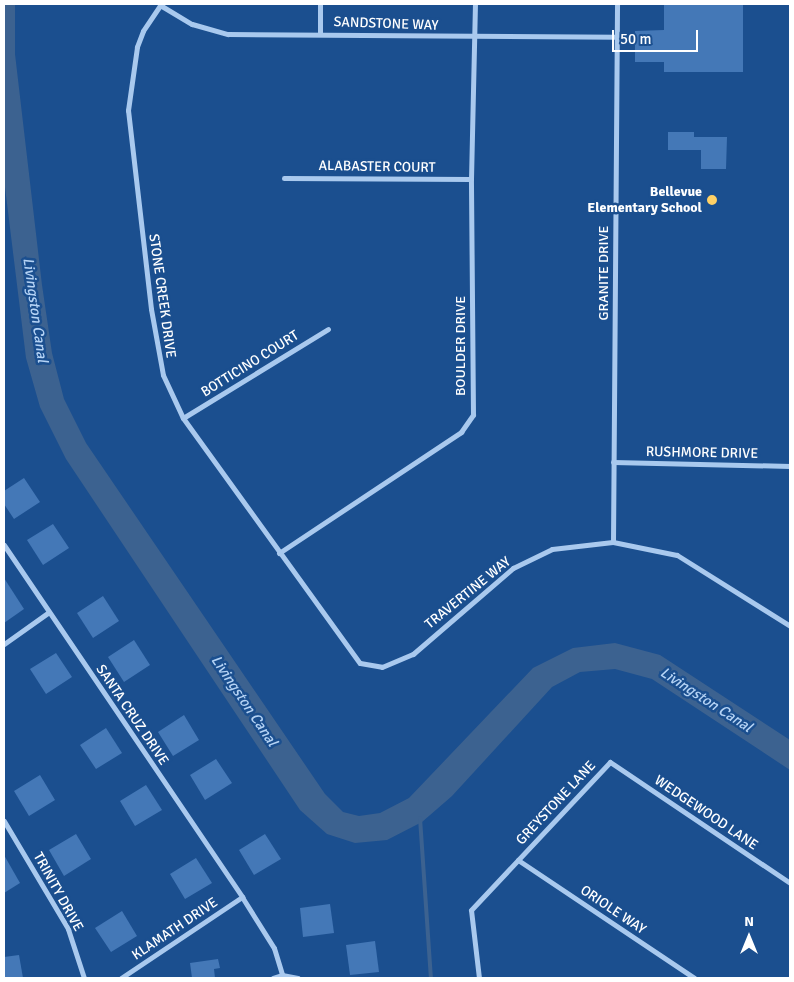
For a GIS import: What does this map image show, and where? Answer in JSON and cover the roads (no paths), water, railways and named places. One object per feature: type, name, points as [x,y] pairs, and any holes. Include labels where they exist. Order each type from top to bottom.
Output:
[{"type":"street","name":"SANDSTONE WAY","points":[[161,4],[192,24],[228,34],[320,33],[475,38],[617,37]]},
{"type":"street","name":"STONE CREEK DRIVE","points":[[161,4],[143,31],[137,48],[130,81],[129,126],[159,359],[163,375],[183,418],[360,663],[382,667]]},
{"type":"street","points":[[320,4],[320,33]]},
{"type":"street","name":"BOULDER DRIVE","points":[[279,553],[461,432],[473,415],[471,180],[475,4]]},
{"type":"street","name":"GRANITE DRIVE","points":[[613,542],[617,4]]},
{"type":"street","name":"ALABASTER COURT","points":[[284,178],[471,180]]},
{"type":"street","name":"BOTTICINO COURT","points":[[183,418],[328,329]]},
{"type":"street","name":"RUSHMORE DRIVE","points":[[613,462],[790,466]]},
{"type":"street","name":"TRAVERTINE WAY","points":[[382,667],[413,654],[513,568],[552,550],[613,542],[677,555],[790,626]]},
{"type":"street","name":"SANTA CRUZ DRIVE","points":[[4,545],[242,897],[274,948],[282,975]]},
{"type":"street","points":[[4,644],[49,612]]},
{"type":"street","name":"GREYSTONE LANE","points":[[479,978],[471,910],[610,762]]},
{"type":"street","name":"WEDGEWOOD LANE","points":[[610,762],[790,883]]},
{"type":"street","name":"TRINITY DRIVE","points":[[4,821],[68,929],[84,978]]},
{"type":"street","name":"ORIOLE WAY","points":[[518,860],[694,978]]},
{"type":"street","name":"KLAMATH DRIVE","points":[[121,978],[242,897]]},
{"type":"street","points":[[273,978],[282,975],[298,978]]},
{"type":"water","name":"Livingston Canal","points":[[4,4],[15,4],[15,54],[42,285],[52,353],[64,399],[86,443],[325,794],[343,812],[359,816],[380,813],[409,798],[533,668],[573,648],[615,643],[660,655],[790,740],[790,770],[652,679],[615,669],[580,672],[552,687],[452,796],[422,822],[387,840],[355,843],[327,834],[300,810],[66,459],[40,407],[26,358],[4,179]]},
{"type":"waterway","points":[[420,818],[431,978]]},
{"type":"place","name":"Bellevue Elementary School","points":[[712,200]]}]
